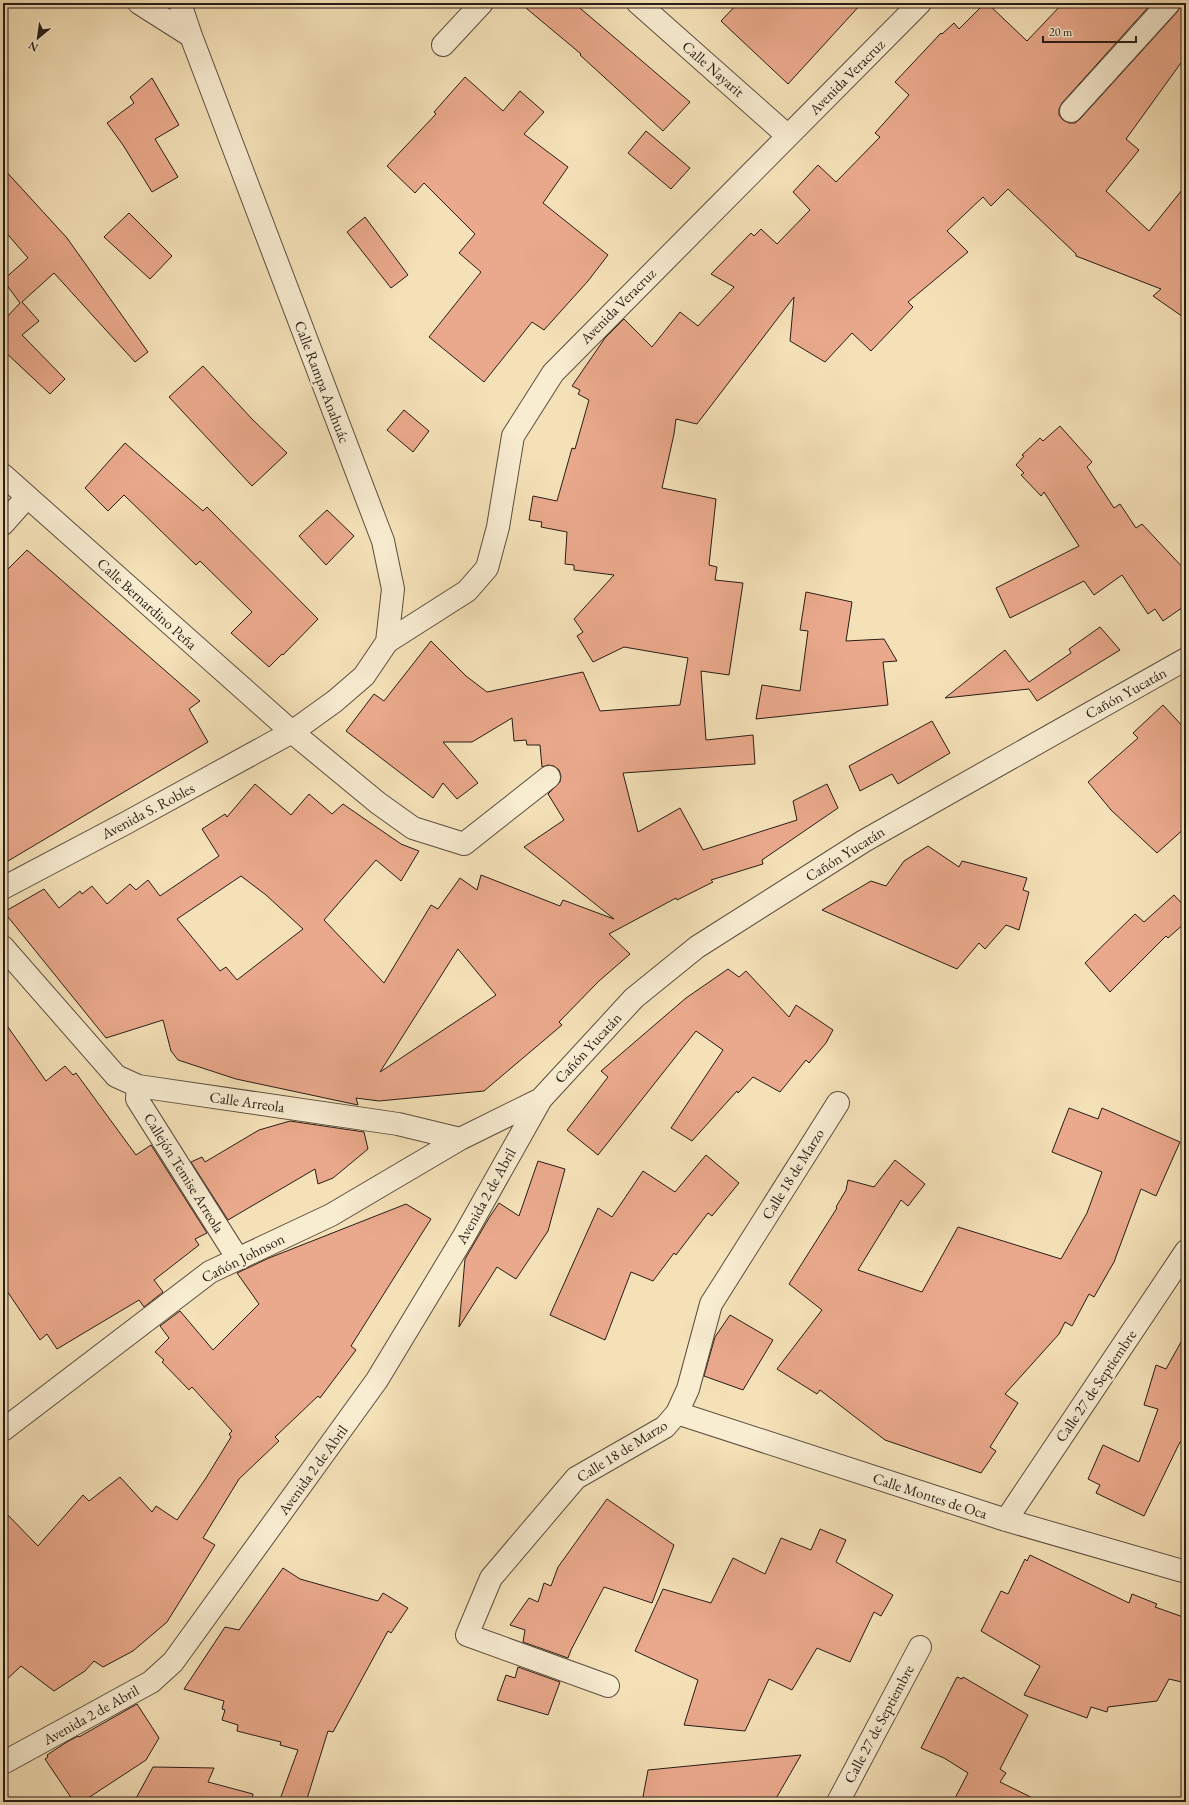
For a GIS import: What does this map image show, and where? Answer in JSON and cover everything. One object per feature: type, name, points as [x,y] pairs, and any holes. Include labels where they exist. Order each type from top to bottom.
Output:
[{"type":"street","points":[[139,3],[191,36]]},
{"type":"street","name":"Calle Rampa Anahuác","points":[[180,3],[191,36],[383,542],[393,589],[387,642],[364,676],[336,701],[292,732]]},
{"type":"street","points":[[444,45],[482,3]]},
{"type":"street","name":"Calle Nayarit","points":[[638,3],[788,136]]},
{"type":"street","name":"Avenida Veracruz","points":[[387,642],[467,591],[486,568],[498,527],[513,436],[552,373],[920,3]]},
{"type":"street","points":[[1071,111],[1168,3]]},
{"type":"street","name":"Calle Bernardino Peña","points":[[3,475],[292,732],[378,803],[413,828],[464,844],[549,777]]},
{"type":"street","points":[[3,524],[27,497]]},
{"type":"street","name":"Cañón Yucatán","points":[[540,1099],[634,998],[697,947],[864,841],[1186,659]]},
{"type":"street","name":"Avenida S. Robles","points":[[3,888],[126,823],[292,732]]},
{"type":"street","name":"Calle Arreola","points":[[3,947],[116,1076],[138,1086],[398,1124],[460,1139]]},
{"type":"street","name":"Callejón Temise Arreola","points":[[138,1086],[137,1099],[238,1258]]},
{"type":"street","points":[[460,1139],[540,1099]]},
{"type":"street","name":"Avenida 2 de Abril","points":[[3,1762],[150,1682],[173,1662],[377,1380],[464,1236],[540,1099]]},
{"type":"street","name":"Calle 18 de Marzo","points":[[608,1686],[467,1635],[491,1578],[576,1478],[665,1427],[677,1413],[688,1390],[711,1304],[838,1103]]},
{"type":"street","name":"Cañón Johnson","points":[[3,1430],[210,1272],[331,1215],[460,1139]]},
{"type":"street","name":"Calle 27 de Septiembre","points":[[1006,1520],[1186,1251]]},
{"type":"street","name":"Calle Montes de Oca","points":[[677,1413],[1006,1520],[1186,1572]]},
{"type":"street","name":"Calle 27 de Septiembre","points":[[838,1802],[920,1647]]},
{"type":"building","points":[[520,3],[574,3],[690,102],[663,131],[580,55],[581,54]]},
{"type":"building","points":[[738,3],[862,3],[788,84],[721,21]]},
{"type":"building","points":[[985,3],[987,3],[1027,41],[1063,3],[1152,3],[1062,103],[1059,109],[1059,115],[1063,120],[1069,123],[1075,123],[1178,11],[1181,3],[1186,3],[1186,56],[1126,139],[1139,150],[1106,191],[1149,231],[1186,185],[1186,319],[1153,296],[1161,289],[1076,256],[1076,254],[1008,189],[991,206],[983,197],[947,231],[968,252],[908,302],[913,307],[871,351],[852,333],[825,362],[790,341],[794,297],[697,424],[676,419],[662,488],[716,499],[709,565],[717,567],[715,580],[743,583],[729,675],[701,671],[706,740],[753,735],[755,764],[623,773],[638,832],[680,808],[703,850],[797,820],[793,801],[827,784],[838,808],[762,860],[763,864],[711,880],[713,882],[677,900],[676,898],[609,934],[630,954],[599,981],[559,1022],[562,1025],[484,1091],[379,1101],[356,1098],[358,1105],[236,1079],[178,1060],[171,1051],[163,1020],[106,1038],[4,912],[44,889],[59,908],[80,891],[82,894],[92,886],[107,904],[130,884],[136,890],[148,880],[160,896],[219,856],[202,829],[225,814],[227,817],[255,784],[291,815],[309,794],[332,814],[343,804],[401,844],[419,851],[401,881],[376,860],[324,920],[384,983],[431,905],[438,909],[460,878],[477,890],[481,875],[560,906],[563,900],[614,919],[524,847],[564,820],[548,794],[560,782],[561,776],[559,770],[554,766],[548,765],[542,767],[540,745],[527,745],[526,740],[514,741],[512,718],[472,742],[443,742],[478,783],[457,799],[443,783],[433,798],[346,731],[374,694],[384,701],[431,641],[466,676],[487,692],[583,672],[600,711],[680,705],[688,658],[624,647],[593,662],[577,636],[583,632],[574,619],[614,575],[574,570],[574,565],[565,564],[567,532],[541,527],[542,522],[529,520],[533,496],[557,501],[572,448],[575,449],[589,400],[578,394],[580,390],[572,386],[605,338],[624,319],[652,347],[680,312],[698,326],[734,287],[711,274],[751,233],[754,236],[761,229],[777,244],[810,210],[793,192],[818,165],[836,182],[880,137],[875,133],[909,95],[895,82],[941,33],[942,34],[954,23],[959,29]],"holes":[[[241,876],[266,895],[303,929],[237,980],[226,967],[220,971],[177,919]],[[458,949],[496,995],[380,1072]]]},
{"type":"building","points":[[465,77],[503,111],[520,91],[544,112],[524,134],[568,167],[543,203],[608,255],[588,281],[544,330],[532,322],[484,382],[429,337],[481,272],[459,253],[475,234],[424,183],[415,193],[387,166],[436,114],[434,112]]},
{"type":"building","points":[[152,78],[179,125],[155,139],[178,177],[152,192],[123,145],[107,123],[134,103],[130,97]]},
{"type":"building","points":[[646,131],[690,168],[671,189],[628,153]]},
{"type":"building","points":[[3,168],[67,238],[148,352],[135,362],[54,273],[22,302],[39,321],[22,335],[65,379],[50,394],[3,350],[3,314],[6,318],[20,303],[3,280],[28,258],[3,229]]},
{"type":"building","points":[[129,213],[172,256],[150,279],[104,237]]},
{"type":"building","points":[[365,217],[408,275],[391,288],[347,232]]},
{"type":"building","points":[[203,366],[252,419],[287,453],[252,486],[169,397]]},
{"type":"building","points":[[404,410],[429,431],[413,452],[387,430]]},
{"type":"building","points":[[1060,426],[1092,462],[1087,467],[1114,508],[1120,504],[1136,528],[1142,524],[1186,571],[1186,605],[1163,621],[1155,609],[1148,614],[1122,575],[1094,595],[1084,581],[1010,618],[996,588],[1079,546],[1044,492],[1041,496],[1021,475],[1024,473],[1016,465],[1024,456],[1022,455],[1040,438],[1043,441]]},
{"type":"building","points":[[125,443],[203,511],[207,507],[318,619],[283,655],[282,654],[269,667],[231,633],[252,612],[200,561],[196,565],[124,495],[108,511],[85,488]]},
{"type":"building","points":[[327,510],[354,536],[326,565],[299,536]]},
{"type":"building","points":[[27,550],[200,701],[189,709],[208,742],[3,864],[3,574]]},
{"type":"building","points":[[806,592],[852,602],[846,641],[884,639],[897,661],[883,662],[888,705],[756,719],[762,685],[800,691],[808,631],[800,630]]},
{"type":"building","points":[[1100,627],[1120,650],[1037,701],[1029,689],[945,698],[1005,650],[1029,682],[1071,653],[1069,649]]},
{"type":"building","points":[[1163,705],[1186,730],[1186,827],[1157,853],[1111,810],[1088,782],[1138,738],[1133,733]]},
{"type":"building","points":[[932,721],[950,753],[898,784],[892,774],[860,791],[849,766]]},
{"type":"building","points":[[928,846],[959,867],[962,861],[1027,878],[1023,890],[1029,892],[1019,930],[1006,925],[985,949],[979,943],[957,969],[822,910],[871,881],[886,886],[904,861]]},
{"type":"building","points":[[1174,895],[1186,908],[1186,922],[1168,938],[1166,936],[1110,992],[1085,963],[1135,914],[1144,922]]},
{"type":"building","points":[[728,969],[739,977],[746,971],[789,1017],[796,1005],[833,1030],[826,1043],[809,1063],[806,1060],[780,1092],[753,1077],[738,1093],[737,1091],[692,1141],[671,1128],[723,1050],[696,1031],[598,1155],[567,1130],[608,1077],[601,1071],[686,998]]},
{"type":"building","points":[[3,1020],[46,1081],[65,1066],[73,1075],[76,1073],[136,1155],[151,1145],[207,1233],[195,1239],[199,1245],[154,1280],[163,1292],[144,1307],[139,1300],[57,1349],[47,1334],[40,1340],[3,1285]]},
{"type":"building","points":[[1069,1108],[1098,1119],[1102,1108],[1180,1142],[1156,1196],[1141,1189],[1114,1262],[1094,1297],[1089,1294],[1072,1326],[1065,1322],[1059,1334],[1005,1394],[1018,1403],[990,1447],[996,1451],[981,1473],[885,1440],[820,1390],[817,1394],[777,1369],[822,1310],[789,1284],[837,1208],[836,1207],[846,1190],[848,1180],[874,1187],[895,1160],[925,1184],[908,1206],[901,1200],[858,1270],[922,1292],[958,1227],[1061,1259],[1087,1213],[1102,1172],[1052,1152]]},
{"type":"building","points":[[290,1121],[364,1132],[368,1149],[333,1178],[318,1184],[315,1169],[228,1220],[191,1162],[202,1157],[205,1162],[259,1130]]},
{"type":"building","points":[[706,1155],[739,1183],[712,1216],[708,1213],[676,1255],[674,1253],[653,1281],[631,1272],[605,1340],[550,1315],[598,1208],[612,1217],[643,1171],[675,1192]]},
{"type":"building","points":[[538,1161],[565,1169],[548,1231],[516,1279],[497,1267],[459,1327],[465,1259],[499,1203],[519,1216]]},
{"type":"building","points":[[406,1204],[431,1219],[351,1346],[356,1350],[320,1398],[318,1396],[275,1437],[279,1441],[239,1479],[203,1538],[215,1545],[167,1622],[133,1651],[103,1667],[94,1661],[85,1671],[54,1691],[21,1666],[3,1683],[3,1510],[38,1546],[83,1495],[89,1501],[120,1477],[152,1512],[156,1506],[177,1520],[206,1478],[231,1437],[229,1434],[232,1431],[192,1387],[189,1390],[162,1362],[164,1360],[155,1352],[169,1338],[160,1326],[180,1311],[213,1350],[259,1304],[237,1273],[269,1258]]},
{"type":"building","points":[[730,1315],[773,1340],[743,1390],[704,1376],[715,1337]]},
{"type":"building","points":[[1186,1333],[1186,1444],[1180,1442],[1144,1516],[1096,1493],[1100,1485],[1088,1479],[1103,1445],[1139,1462],[1158,1409],[1144,1405],[1156,1365],[1166,1369]]},
{"type":"building","points":[[607,1499],[674,1545],[652,1603],[604,1587],[568,1658],[523,1642],[525,1630],[510,1625],[529,1598],[538,1602],[544,1583],[551,1586],[558,1567]]},
{"type":"building","points":[[820,1529],[846,1540],[836,1562],[893,1595],[881,1616],[874,1612],[850,1662],[817,1648],[792,1690],[769,1679],[745,1731],[684,1725],[698,1680],[635,1651],[663,1589],[711,1603],[733,1558],[765,1574],[781,1538],[811,1550]]},
{"type":"building","points":[[1030,1555],[1129,1603],[1132,1594],[1157,1604],[1155,1607],[1186,1618],[1186,1683],[1169,1679],[1157,1701],[1108,1707],[1107,1712],[1091,1707],[1087,1718],[1024,1695],[1040,1666],[981,1631],[1001,1591],[1008,1594],[1025,1559],[1027,1561]]},
{"type":"building","points":[[283,1568],[300,1579],[378,1601],[383,1593],[408,1608],[391,1633],[388,1631],[333,1732],[328,1731],[306,1802],[279,1802],[298,1750],[280,1745],[281,1742],[237,1731],[238,1725],[222,1720],[225,1710],[222,1709],[224,1701],[184,1689],[225,1627],[239,1630]]},
{"type":"building","points":[[518,1667],[560,1682],[548,1715],[497,1700],[506,1675],[515,1678]]},
{"type":"building","points":[[957,1677],[962,1679],[963,1677],[1028,1715],[1000,1769],[1006,1773],[1000,1782],[1041,1802],[953,1802],[968,1773],[944,1758],[921,1748]]},
{"type":"building","points":[[137,1704],[159,1738],[146,1760],[82,1802],[74,1802],[45,1759],[48,1757],[47,1755],[67,1742],[78,1736],[79,1737]]},
{"type":"building","points":[[801,1755],[774,1802],[642,1802],[648,1770]]},
{"type":"building","points":[[153,1767],[214,1768],[208,1782],[253,1794],[252,1802],[134,1802]]}]
